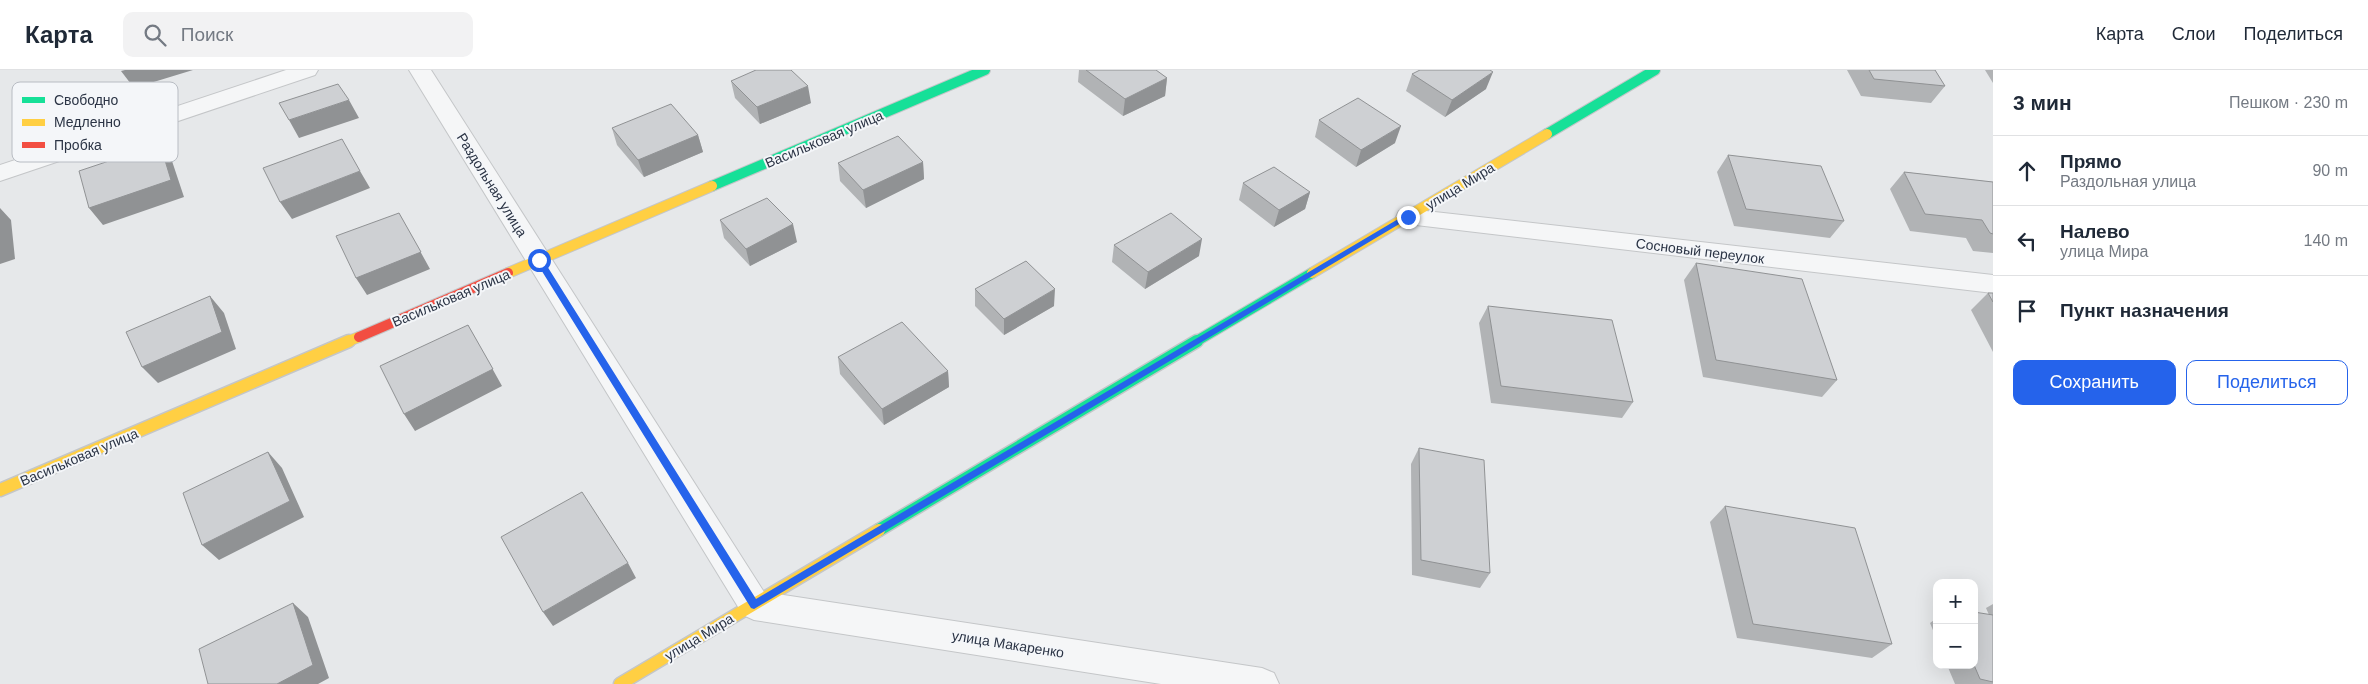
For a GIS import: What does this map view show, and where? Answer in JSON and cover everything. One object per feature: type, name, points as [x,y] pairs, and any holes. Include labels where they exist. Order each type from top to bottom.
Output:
[{"type":"street","points":[[178,113],[306,70]]},
{"type":"street","name":"Раздольная улица","points":[[420,70],[754,605]]},
{"type":"street","name":"Васильковая улица","points":[[0,490],[985,70]]},
{"type":"street","name":"улица Мира","points":[[620,684],[1656,70]]},
{"type":"street","points":[[0,173],[33,162]]},
{"type":"street","name":"Сосновый переулок","points":[[1408,217],[1993,284]]},
{"type":"street","name":"улица Макаренко","points":[[754,605],[1182,678],[1262,684]]},
{"type":"building","points":[[756,70],[791,70],[808,86],[757,107],[731,81]]},
{"type":"building","points":[[1086,70],[1156,70],[1167,78],[1125,99]]},
{"type":"building","points":[[1420,70],[1490,70],[1493,72],[1452,100],[1412,74]]},
{"type":"building","points":[[1869,70],[1935,70],[1945,86],[1874,79]]},
{"type":"building","points":[[338,84],[349,100],[289,120],[279,103]]},
{"type":"building","points":[[1358,98],[1401,126],[1361,150],[1319,120]]},
{"type":"building","points":[[671,104],[698,135],[638,160],[612,128]]},
{"type":"building","points":[[898,136],[923,162],[863,190],[838,163]]},
{"type":"building","points":[[342,139],[360,171],[280,202],[263,168]]},
{"type":"building","points":[[1728,155],[1821,166],[1844,221],[1746,209]]},
{"type":"building","points":[[106,162],[166,162],[171,180],[89,208],[79,171]]},
{"type":"building","points":[[1274,167],[1310,192],[1279,210],[1243,183]]},
{"type":"building","points":[[1904,172],[1993,182],[1993,234],[1990,233],[1982,220],[1925,214]]},
{"type":"building","points":[[767,198],[793,224],[746,249],[720,220]]},
{"type":"building","points":[[399,213],[421,252],[356,278],[336,236]]},
{"type":"building","points":[[1171,213],[1202,239],[1148,272],[1114,245]]},
{"type":"building","points":[[1026,261],[1055,289],[1004,319],[975,289]]},
{"type":"building","points":[[1696,263],[1802,279],[1837,380],[1716,360]]},
{"type":"building","points":[[1988,293],[1993,293],[1993,302]]},
{"type":"building","points":[[210,296],[222,332],[142,367],[126,332]]},
{"type":"building","points":[[1488,306],[1612,320],[1633,402],[1501,386]]},
{"type":"building","points":[[902,322],[948,371],[882,409],[838,357]]},
{"type":"building","points":[[468,325],[493,369],[404,414],[380,366]]},
{"type":"building","points":[[1419,448],[1484,460],[1490,573],[1421,560]]},
{"type":"building","points":[[268,452],[290,501],[202,545],[183,493]]},
{"type":"building","points":[[582,492],[628,563],[543,612],[501,537]]},
{"type":"building","points":[[1725,506],[1855,528],[1892,644],[1753,624]]},
{"type":"building","points":[[293,603],[313,665],[277,684],[208,684],[199,649]]},
{"type":"building","points":[[1978,613],[1993,615],[1993,682],[1980,679],[1976,669],[1978,669]]},
{"type":"traffic: fast","points":[[712,186],[985,70]]},
{"type":"traffic: fast","points":[[1547,134],[1655,70]]},
{"type":"traffic: fast","points":[[879,530],[1312,273]]},
{"type":"traffic: slow","points":[[1312,273],[1547,134]]},
{"type":"traffic: slow","points":[[508,273],[712,186]]},
{"type":"traffic: slow","points":[[0,490],[359,337]]},
{"type":"traffic: slow","points":[[620,684],[879,530]]},
{"type":"traffic: jam","points":[[359,337],[508,273]]},
{"type":"route","points":[[539,260],[754,605],[1408,217]]}]
